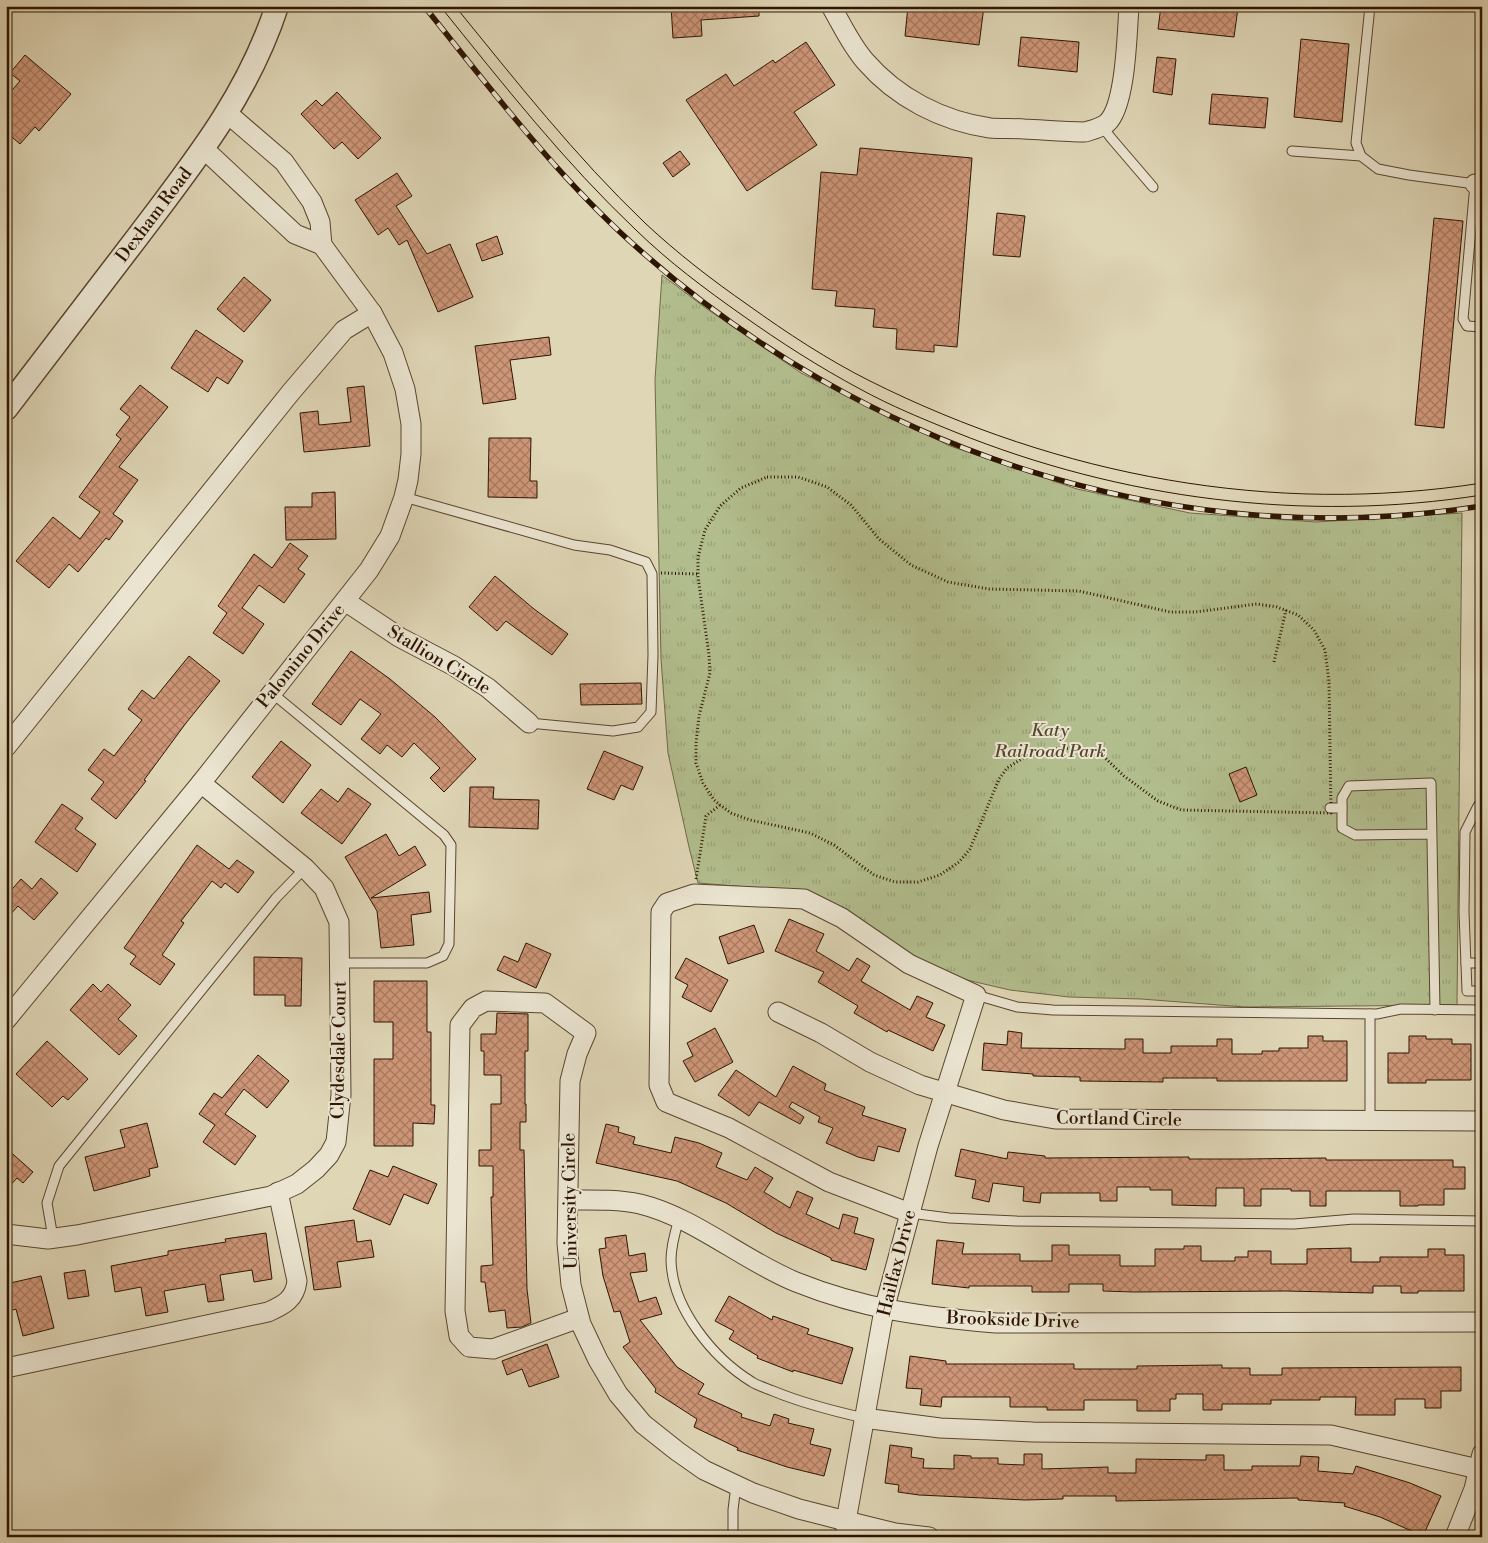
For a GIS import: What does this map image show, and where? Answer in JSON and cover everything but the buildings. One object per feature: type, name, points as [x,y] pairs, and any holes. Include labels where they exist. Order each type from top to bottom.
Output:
[{"type":"street","name":"Dexham Road","points":[[6,409],[204,149],[252,71],[277,6]]},
{"type":"street","points":[[831,6],[853,45],[866,62],[900,92],[920,106],[940,115],[991,128],[1085,132],[1107,124],[1115,112],[1121,88],[1130,6]]},
{"type":"street","points":[[204,149],[295,234],[322,245],[320,222],[312,202],[284,162],[227,113]]},
{"type":"street","name":"Palomino Drive","points":[[6,1020],[201,783],[369,570],[390,536],[404,497],[411,454],[411,424],[405,389],[393,353],[372,313],[322,245]]},
{"type":"street","points":[[6,747],[291,392],[344,330],[372,313]]},
{"type":"street","name":"Stallion Circle","points":[[345,601],[399,637],[454,666],[488,688],[529,723]]},
{"type":"street","name":"Clydesdale Court","points":[[6,1234],[48,1239],[77,1235],[271,1196],[298,1184],[329,1155],[336,1142],[341,1095],[340,922],[324,888],[305,868],[201,783]]},
{"type":"street","points":[[910,1213],[829,1182],[729,1128],[666,1102],[659,1086],[661,912],[667,903],[694,894],[804,899],[842,918],[909,964],[976,995]]},
{"type":"street","name":"Hailfax Drive","points":[[846,1529],[884,1310],[944,1093],[976,995]]},
{"type":"street","name":"University Circle","points":[[579,1318],[493,1349],[469,1347],[459,1336],[455,1311],[460,1025],[473,1008],[486,1000],[546,1004],[586,1032],[577,1054],[570,1081],[567,1243],[571,1285],[579,1318],[598,1360],[618,1394],[644,1424],[677,1451],[704,1470],[754,1494],[799,1509],[846,1529],[929,1537]]},
{"type":"street","name":"Cortland Circle","points":[[778,1012],[821,1033],[870,1062],[920,1086],[1004,1110],[1056,1118],[1482,1121]]},
{"type":"street","points":[[6,1368],[268,1312],[284,1305],[296,1290],[297,1281],[278,1192]]},
{"type":"street","name":"Brookside Drive","points":[[569,1200],[613,1200],[642,1205],[678,1219],[723,1242],[755,1263],[832,1296],[884,1310],[945,1319],[996,1323],[1482,1322]]},
{"type":"street","points":[[864,1418],[940,1428],[1033,1432],[1331,1435],[1480,1462],[1474,1489],[1455,1537]]},
{"type":"lane","points":[[1370,6],[1356,143],[1361,156],[1378,169],[1478,185],[1463,319],[1467,326],[1482,327]]},
{"type":"lane","points":[[1102,126],[1154,188]]},
{"type":"lane","points":[[1292,151],[1361,156]]},
{"type":"lane","points":[[404,497],[574,545],[610,550],[646,562],[651,573],[653,655],[651,712],[638,728],[613,731],[529,723]]},
{"type":"lane","points":[[272,693],[444,835],[451,845],[449,944],[443,956],[426,963],[341,964]]},
{"type":"lane","points":[[1432,834],[1355,835],[1342,828],[1342,798],[1350,786],[1431,783],[1432,834],[1435,1010]]},
{"type":"lane","points":[[1482,806],[1478,806],[1465,832],[1467,991],[1482,991]]},
{"type":"lane","points":[[1330,808],[1342,808]]},
{"type":"lane","points":[[53,1238],[47,1203],[59,1166],[276,898],[305,868]]},
{"type":"lane","points":[[1466,963],[1482,963]]},
{"type":"lane","points":[[976,995],[1017,1007],[1053,1010],[1370,1014],[1402,1009],[1482,1010]]},
{"type":"lane","points":[[1370,1014],[1370,1120]]},
{"type":"lane","points":[[910,1213],[949,1218],[1016,1221],[1294,1224],[1354,1219],[1482,1221]]},
{"type":"lane","points":[[678,1219],[671,1259],[673,1280],[681,1302],[700,1334],[722,1359],[753,1382],[794,1399],[864,1418]]},
{"type":"lane","points":[[733,1537],[733,1510],[736,1485]]},
{"type":"path","points":[[767,478],[798,478],[827,487],[852,505],[879,539],[911,565],[948,582],[989,589],[1079,591],[1170,612],[1195,612],[1257,604],[1286,610],[1298,615],[1314,630],[1325,650],[1329,682],[1331,813],[1181,810],[1158,801],[1124,776],[1101,754],[1084,748],[1056,749],[1023,758],[1007,768],[999,779],[970,849],[959,862],[940,875],[918,882],[896,882],[874,875],[834,846],[810,833],[750,820],[730,813],[714,800],[703,783],[696,763],[696,743],[699,716],[710,673],[698,574],[698,557],[705,530],[720,506],[741,488],[767,478]]},
{"type":"path","points":[[651,573],[698,574]]},
{"type":"path","points":[[1274,662],[1286,610]]},
{"type":"path","points":[[694,894],[704,822],[706,816],[720,805]]},
{"type":"green space","name":"Katy Railroad Park","points":[[662,275],[707,309],[801,373],[950,446],[1077,489],[1190,513],[1316,522],[1462,513],[1457,1005],[1245,1007],[1141,999],[1069,997],[1010,990],[954,977],[909,959],[797,891],[698,883],[668,753],[661,659],[655,380]]},
{"type":"tram line","points":[[440,6],[584,178],[662,254],[756,325],[845,381],[895,407],[1018,455],[1082,474],[1148,489],[1214,499],[1281,505],[1348,506],[1415,503],[1482,495]]},
{"type":"tram line","points":[[455,6],[570,145],[619,198],[657,234],[708,276],[778,326],[823,355],[870,381],[942,414],[1016,442],[1092,464],[1168,480],[1246,490],[1324,494],[1403,492],[1482,483]]},
{"type":"railway","points":[[424,6],[498,99],[550,159],[604,217],[633,244],[723,316],[819,379],[921,430],[1028,471],[1139,499],[1252,515],[1367,517],[1482,506]]}]
